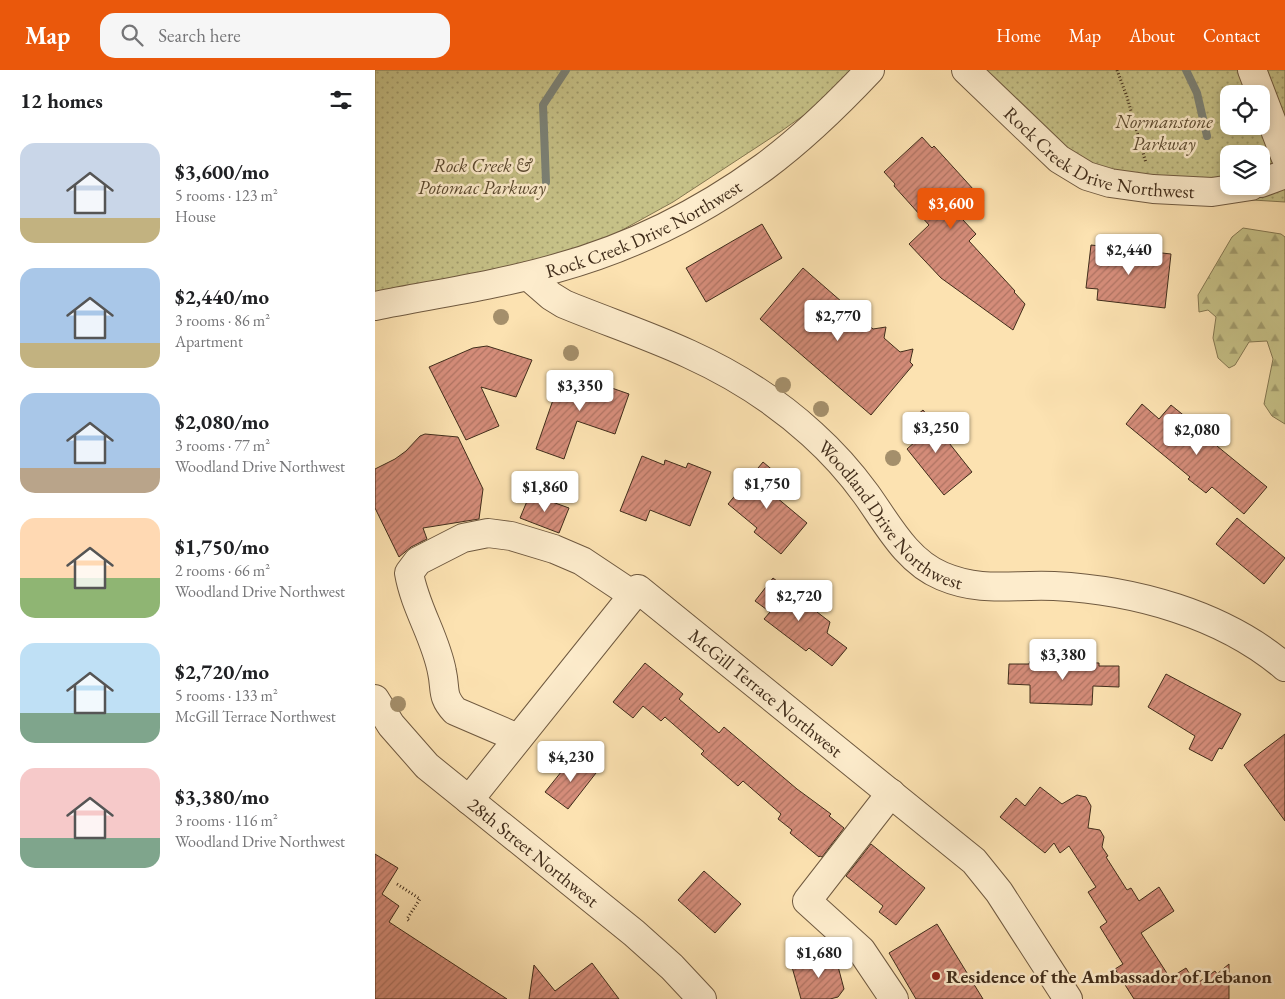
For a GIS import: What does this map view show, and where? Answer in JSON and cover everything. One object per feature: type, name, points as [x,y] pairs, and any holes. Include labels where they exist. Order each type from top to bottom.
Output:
[{"type":"street","name":"Rock Creek Drive Northwest","points":[[375,306],[528,276],[558,268],[621,246],[672,222],[713,200],[764,167],[834,107],[870,70]]},
{"type":"street","name":"Rock Creek Drive Northwest","points":[[966,70],[1059,159],[1087,176],[1110,183],[1153,189],[1220,191]]},
{"type":"street","points":[[1253,70],[1285,156]]},
{"type":"street","points":[[1270,180],[1285,174]]},
{"type":"street","name":"Woodland Drive Northwest","points":[[528,276],[551,296],[564,304],[688,353],[771,401],[812,434],[832,454],[866,494],[903,546],[931,571],[951,580],[972,586],[994,588],[1071,587],[1145,600],[1183,611],[1215,624],[1248,642],[1285,667]]},
{"type":"street","points":[[469,800],[519,738],[633,595],[582,561],[554,549],[511,536],[488,533],[463,538],[419,561],[409,573],[412,591],[436,648],[447,703],[455,711],[519,738]]},
{"type":"street","name":"McGill Terrace Northwest","points":[[633,595],[638,589],[963,851],[983,871],[999,892],[1068,999]]},
{"type":"street","name":"28th Street Northwest","points":[[375,699],[391,725],[427,766],[634,933],[672,967],[702,999]]},
{"type":"street","points":[[891,793],[807,901],[861,950],[894,999]]},
{"type":"path","points":[[1117,70],[1147,166]]},
{"type":"path","points":[[397,884],[420,899],[407,919],[409,921]]},
{"type":"green space","name":"Rock Creek & Potomac Parkway","points":[[375,70],[873,70],[858,77],[780,132],[673,202],[586,250],[375,309]]},
{"type":"green space","name":"Normanstone Parkway","points":[[960,70],[1240,70],[1247,85],[1220,85],[1220,135],[1267,135],[1270,145],[1220,145],[1220,195],[1270,195],[1270,145],[1285,191],[1285,202],[1124,192]]},
{"type":"green space","points":[[1258,70],[1285,70],[1285,127],[1270,95],[1270,85],[1265,85]]},
{"type":"green space","points":[[1243,228],[1281,234],[1285,237],[1285,424],[1272,416],[1264,404],[1273,359],[1267,341],[1249,342],[1235,365],[1229,368],[1218,358],[1213,338],[1216,317],[1208,310],[1199,312],[1198,295],[1232,237]]},
{"type":"building","points":[[922,137],[932,148],[934,146],[984,201],[963,220],[976,234],[969,241],[1025,304],[1013,330],[941,278],[909,244],[929,225],[884,172]]},
{"type":"building","points":[[762,224],[782,258],[706,302],[686,268]]},
{"type":"building","points":[[1091,245],[1171,254],[1165,308],[1097,300],[1098,289],[1086,288]]},
{"type":"building","points":[[803,268],[873,329],[886,327],[884,338],[900,352],[913,349],[910,362],[913,365],[871,415],[760,319]]},
{"type":"building","points":[[487,346],[532,360],[516,397],[481,387],[499,426],[466,440],[429,367],[473,348]]},
{"type":"building","points":[[563,371],[629,394],[615,434],[577,421],[564,459],[536,449]]},
{"type":"building","points":[[1142,404],[1159,419],[1171,405],[1219,444],[1217,446],[1267,487],[1244,514],[1212,487],[1206,493],[1188,479],[1190,477],[1126,424]]},
{"type":"building","points":[[923,410],[972,472],[944,495],[907,449],[916,441],[905,425]]},
{"type":"building","points":[[425,434],[458,437],[483,489],[479,519],[423,528],[427,539],[411,547],[399,557],[375,508],[375,469],[395,459],[406,451],[420,436]]},
{"type":"building","points":[[642,456],[664,465],[665,460],[686,468],[688,463],[711,472],[690,526],[650,510],[646,521],[620,511]]},
{"type":"building","points":[[763,462],[782,478],[770,492],[807,523],[781,554],[754,532],[757,528],[728,504]]},
{"type":"building","points":[[530,494],[569,508],[559,533],[520,518]]},
{"type":"building","points":[[1237,518],[1285,558],[1264,584],[1216,544]]},
{"type":"building","points":[[773,578],[830,622],[827,633],[847,648],[832,666],[809,648],[806,651],[764,619],[770,612],[755,601]]},
{"type":"building","points":[[1030,661],[1099,663],[1099,666],[1119,666],[1119,687],[1093,686],[1092,705],[1030,703],[1030,685],[1008,684],[1009,664],[1029,664]]},
{"type":"building","points":[[645,663],[683,694],[679,699],[719,733],[724,727],[797,789],[831,814],[829,816],[844,828],[822,857],[819,857],[790,833],[792,830],[778,819],[781,814],[743,781],[738,786],[701,754],[704,751],[665,717],[661,721],[643,706],[633,718],[613,702]]},
{"type":"building","points":[[1166,674],[1241,714],[1222,749],[1219,748],[1212,761],[1189,749],[1195,736],[1148,707]]},
{"type":"building","points":[[1285,734],[1285,821],[1244,765]]},
{"type":"building","points":[[574,756],[596,773],[568,809],[545,792]]},
{"type":"building","points":[[1040,787],[1062,804],[1077,795],[1086,797],[1091,806],[1088,828],[1100,830],[1104,837],[1102,847],[1108,856],[1106,857],[1127,890],[1131,888],[1139,901],[1159,887],[1174,911],[1141,933],[1170,978],[1186,968],[1196,984],[1215,971],[1217,974],[1229,964],[1229,999],[1134,999],[1115,969],[1123,964],[1100,927],[1107,922],[1088,892],[1096,887],[1069,846],[1060,853],[1054,843],[1045,853],[1000,817],[1016,798],[1025,806]]},
{"type":"building","points":[[871,844],[925,888],[896,925],[879,912],[883,906],[846,876]]},
{"type":"building","points":[[375,854],[398,868],[382,894],[399,906],[389,922],[507,999],[375,999]]},
{"type":"building","points":[[704,871],[741,904],[715,933],[678,900]]},
{"type":"building","name":"Residence of the Ambassador of Lebanon","points":[[937,924],[983,999],[916,999],[889,953]]},
{"type":"building","points":[[835,955],[844,989],[838,997],[830,999],[801,999],[792,967]]},
{"type":"building","points":[[592,963],[619,999],[529,999],[534,965],[555,991]]},
{"type":"waterway","points":[[546,182],[543,105],[566,70]]},
{"type":"waterway","points":[[1186,70],[1197,93],[1207,136]]},
{"type":"place","name":"Residence of the Ambassador of Lebanon","points":[[936,976]]}]
